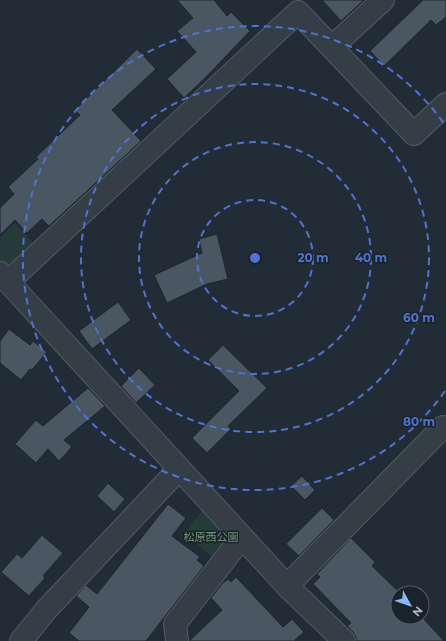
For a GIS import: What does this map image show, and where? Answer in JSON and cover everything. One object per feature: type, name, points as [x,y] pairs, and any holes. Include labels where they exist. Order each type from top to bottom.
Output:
[{"type":"street","points":[[332,47],[383,0]]},
{"type":"street","points":[[344,641],[287,586],[4,278],[298,12],[414,134],[446,104]]},
{"type":"street","points":[[287,586],[443,427]]},
{"type":"street","points":[[21,641],[46,610],[179,469]]},
{"type":"street","points":[[177,641],[175,624],[242,537]]},
{"type":"green space","points":[[15,223],[38,248],[22,262],[3,264],[0,260],[0,237]]},
{"type":"green space","name":"松原西公園","points":[[203,510],[224,529],[227,542],[213,558],[184,533]]},
{"type":"building","points":[[177,0],[214,0],[227,16],[231,12],[250,31],[184,98],[167,79],[196,52],[177,31],[193,18]]},
{"type":"building","points":[[322,0],[364,0],[341,21]]},
{"type":"building","points":[[423,0],[446,0],[446,17],[436,25],[431,20],[384,66],[370,51]]},
{"type":"building","points":[[137,49],[156,69],[112,110],[141,141],[49,226],[42,219],[27,233],[15,220],[0,235],[0,208],[14,194],[8,187],[38,159],[36,157],[80,115],[75,110]]},
{"type":"building","points":[[217,234],[228,279],[207,284],[167,303],[154,275],[202,253],[199,239]]},
{"type":"building","points":[[118,302],[131,320],[92,349],[79,331]]},
{"type":"building","points":[[9,329],[30,345],[33,341],[47,352],[32,370],[30,369],[21,380],[0,363],[0,341]]},
{"type":"building","points":[[223,345],[267,388],[228,426],[231,429],[207,453],[192,438],[239,391],[208,360]]},
{"type":"building","points":[[139,368],[155,385],[136,403],[121,386]]},
{"type":"building","points":[[88,388],[105,406],[64,440],[72,447],[59,461],[48,449],[36,463],[15,444],[36,420],[43,426]]},
{"type":"building","points":[[302,476],[315,490],[305,500],[291,486]]},
{"type":"building","points":[[108,483],[125,499],[114,512],[97,496]]},
{"type":"building","points":[[168,504],[186,518],[172,536],[200,557],[197,560],[204,566],[146,641],[79,641],[69,633],[89,607],[76,596],[86,585],[97,594]]},
{"type":"building","points":[[322,508],[334,520],[299,556],[286,544]]},
{"type":"building","points":[[42,535],[63,553],[43,576],[45,578],[29,596],[1,572],[17,554],[22,558]]},
{"type":"building","points":[[351,538],[375,562],[372,566],[392,585],[390,585],[390,625],[429,625],[444,641],[356,641],[356,637],[353,632],[347,626],[351,623],[313,584],[320,577],[317,574]]},
{"type":"building","points":[[236,577],[283,627],[292,619],[304,632],[295,640],[296,641],[189,641],[222,610],[211,598],[224,581],[225,582],[228,579],[231,582]]}]
